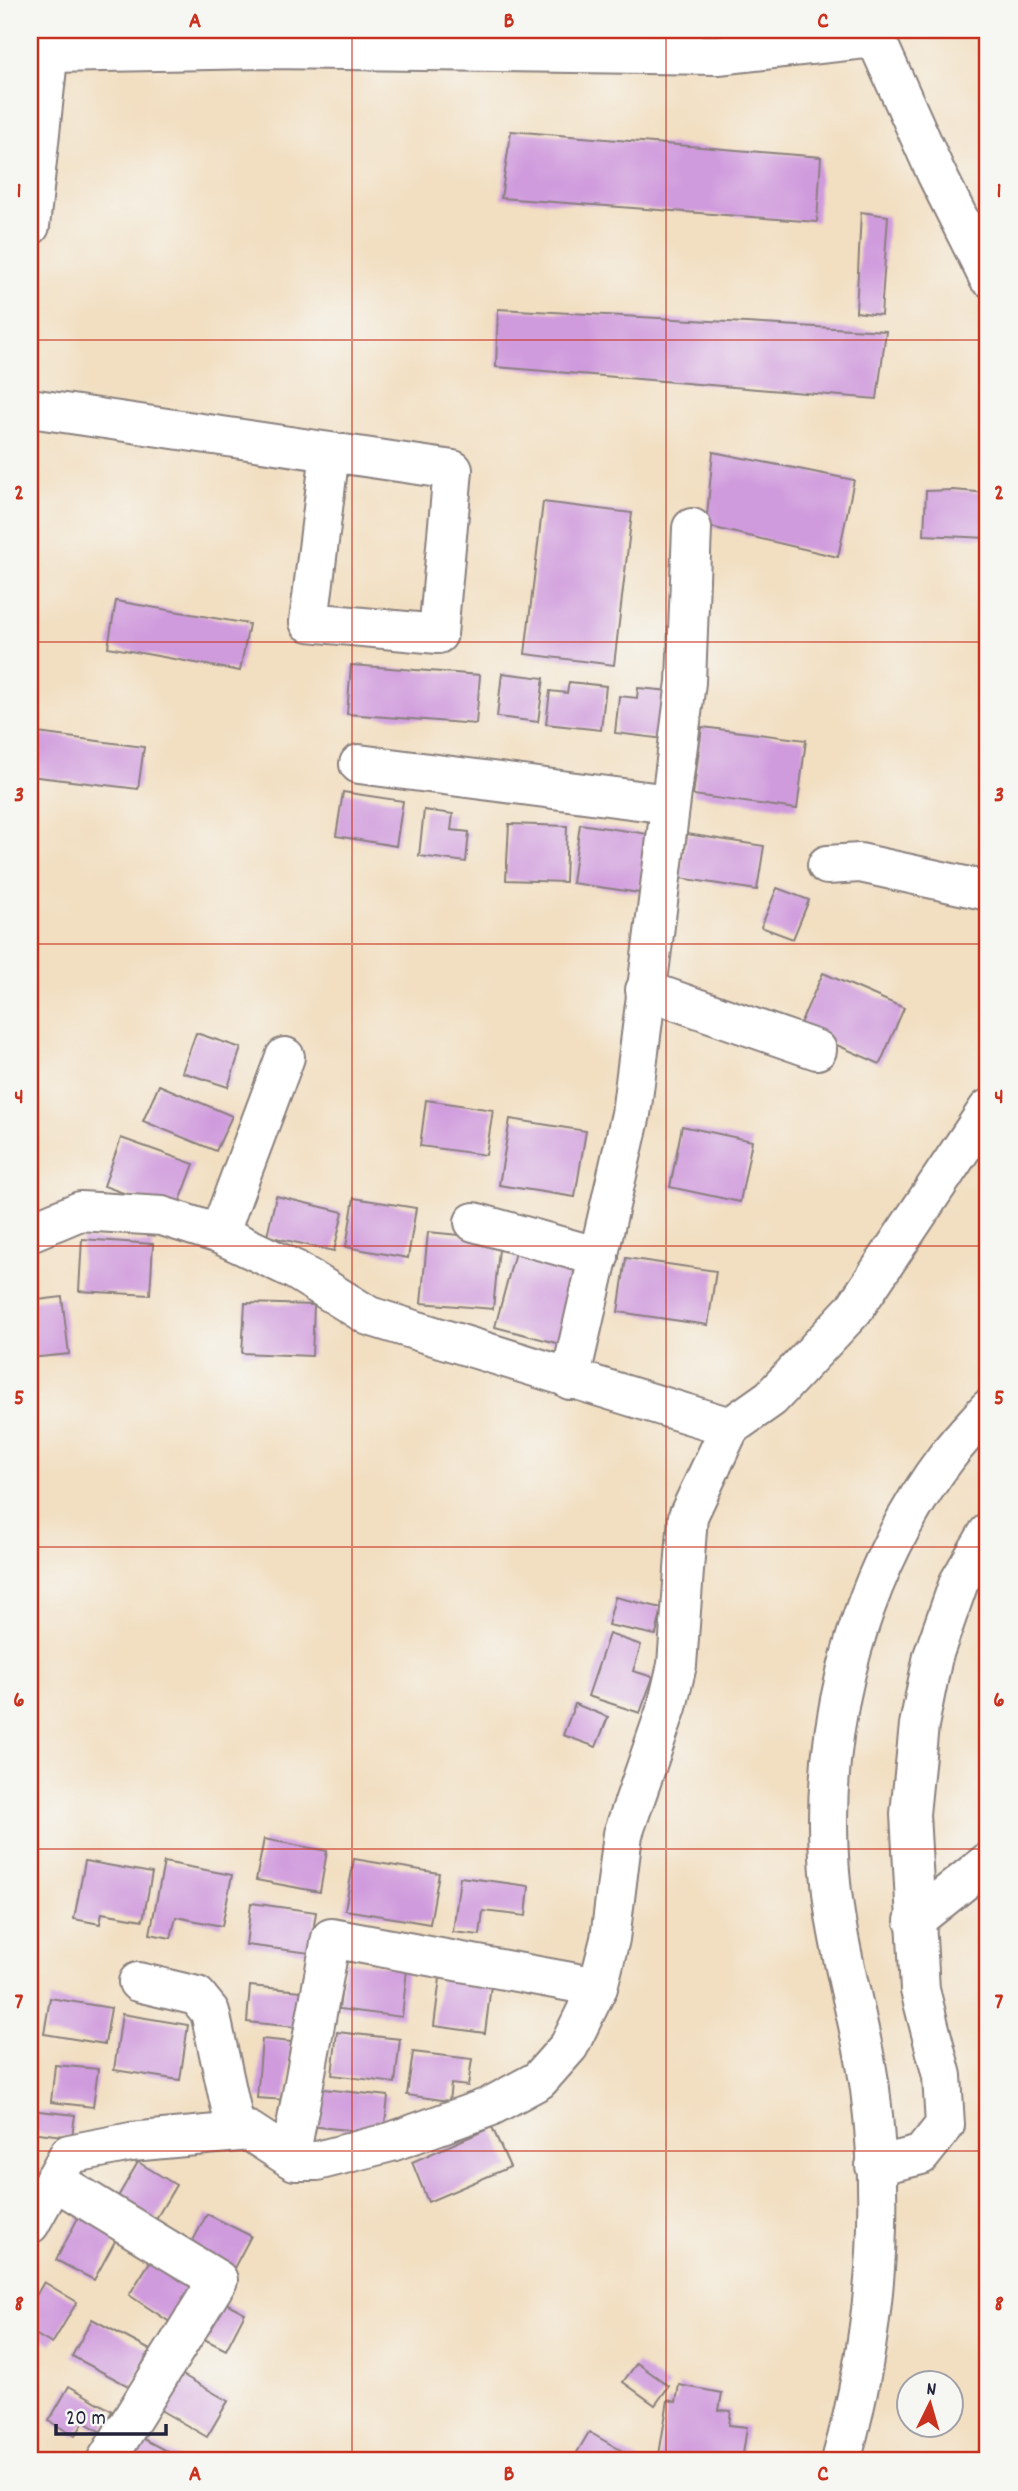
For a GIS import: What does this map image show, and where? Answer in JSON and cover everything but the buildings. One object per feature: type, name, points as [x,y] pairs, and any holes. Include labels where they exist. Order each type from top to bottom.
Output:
[{"type":"street","points":[[30,226],[44,44],[718,55],[873,34],[936,173],[988,277]]},
{"type":"street","points":[[30,408],[453,470],[438,634],[309,622],[330,452]]},
{"type":"street","points":[[570,1380],[631,1114],[686,682],[692,528]]},
{"type":"street","points":[[359,764],[670,804]]},
{"type":"street","points":[[827,865],[860,863],[988,891]]},
{"type":"street","points":[[645,990],[817,1050]]},
{"type":"street","points":[[219,1234],[285,1057]]},
{"type":"street","points":[[30,2224],[69,2154],[131,2143],[248,2131],[295,2161],[317,2161],[391,2142],[489,2107],[539,2080],[569,2046],[598,1987],[610,1938],[623,1834],[667,1707],[677,1665],[688,1516],[730,1427],[771,1398],[854,1309],[988,1110]]},
{"type":"street","points":[[30,1232],[80,1211],[162,1216],[219,1234],[295,1270],[369,1317],[730,1427]]},
{"type":"street","points":[[474,1222],[599,1257]]},
{"type":"street","points":[[841,2461],[869,2334],[878,2246],[870,2090],[835,1916],[831,1877],[827,1810],[834,1739],[844,1677],[882,1567],[948,1455],[988,1409]]},
{"type":"street","points":[[875,2166],[921,2155],[945,2125],[942,2076],[920,1990],[914,1922],[910,1814],[919,1725],[933,1656],[959,1582],[988,1533]]},
{"type":"street","points":[[914,1922],[988,1862]]},
{"type":"street","points":[[290,2158],[331,1937],[598,1987]]},
{"type":"street","points":[[138,1982],[197,1996],[210,2012],[236,2132]]},
{"type":"street","points":[[54,2180],[218,2280],[106,2461]]},
{"type":"green space","points":[[988,2354],[988,2461],[974,2461],[980,2446]]}]
